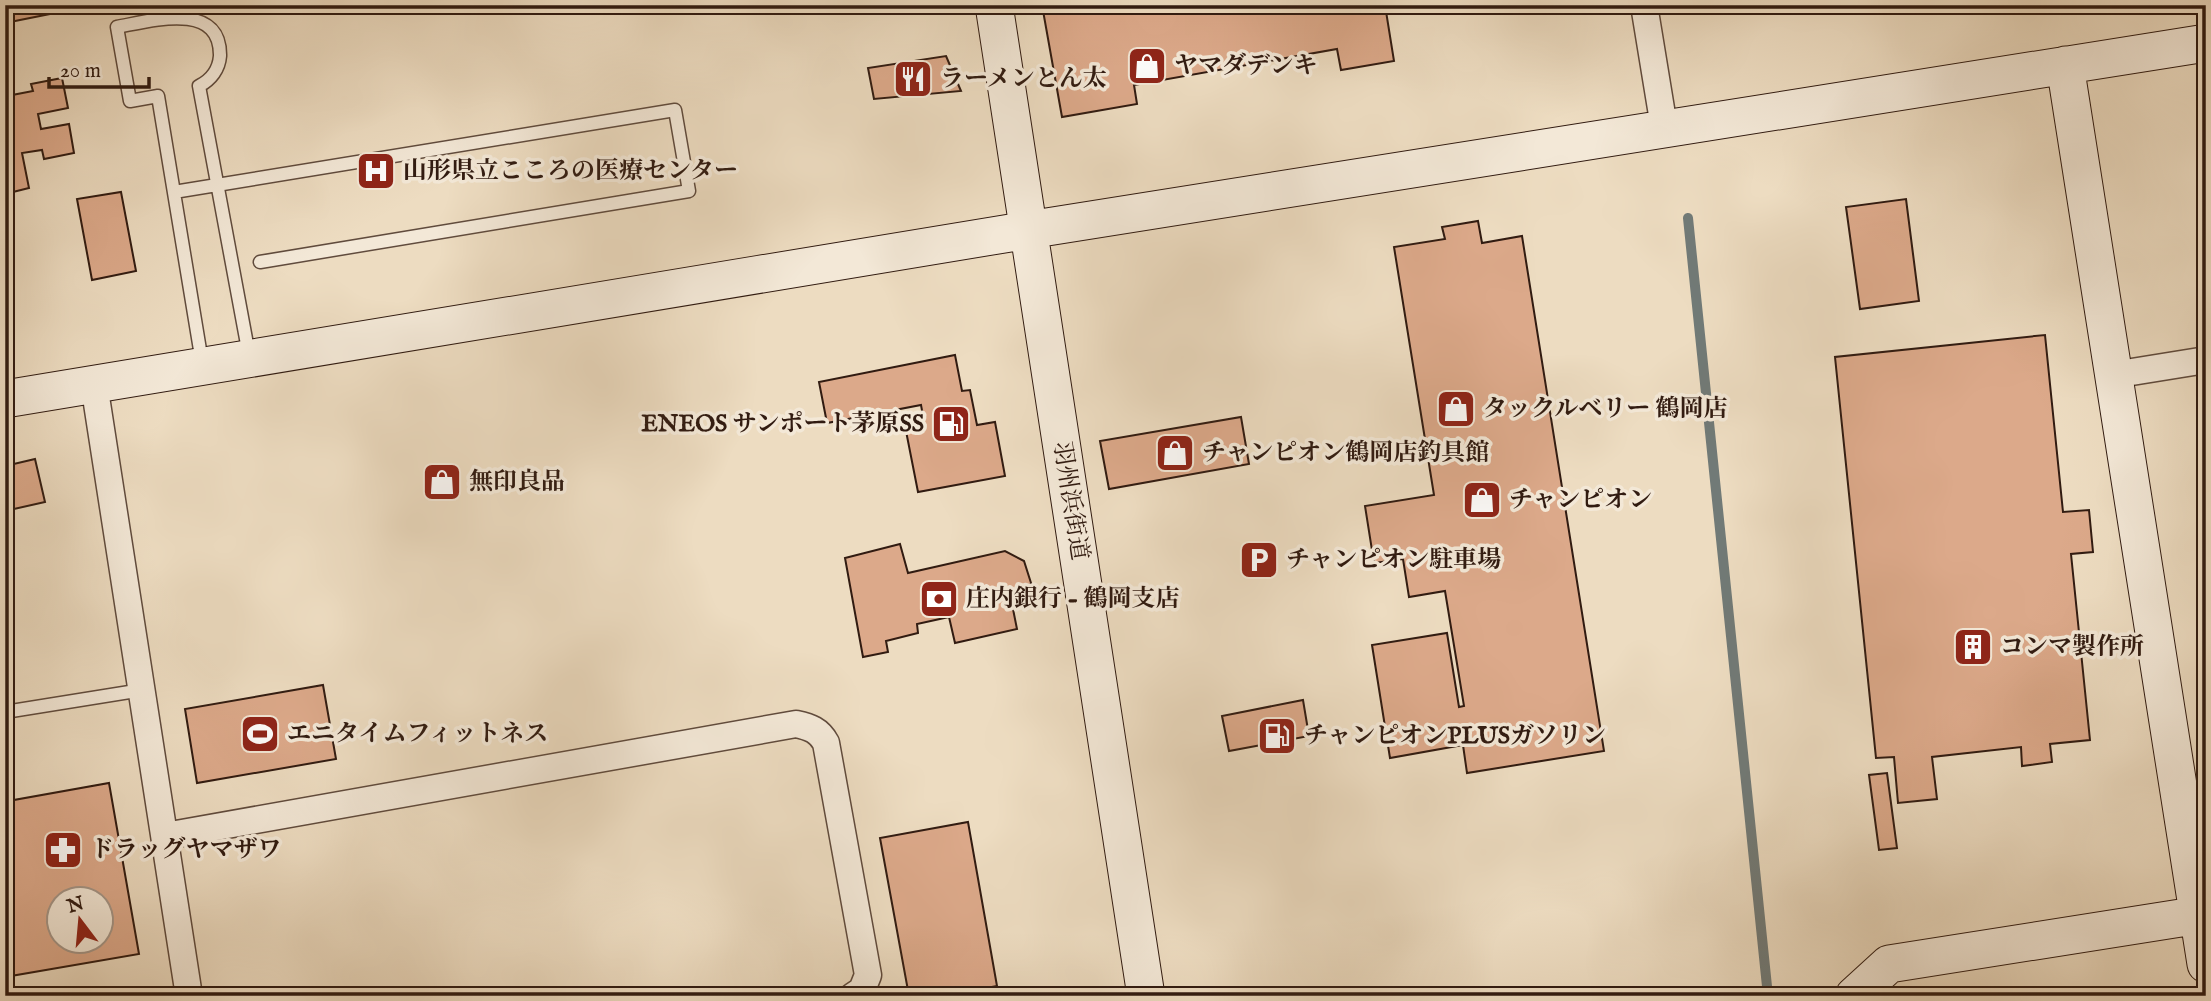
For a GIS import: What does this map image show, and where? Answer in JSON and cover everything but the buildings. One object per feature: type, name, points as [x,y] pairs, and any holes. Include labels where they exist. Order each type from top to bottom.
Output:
[{"type":"street","name":"羽州浜街道","points":[[994,5],[1146,996]]},
{"type":"street","points":[[1644,5],[1664,127]]},
{"type":"street","points":[[5,399],[1664,127],[2206,43]]},
{"type":"street","points":[[2065,65],[2202,914],[2206,964]]},
{"type":"street","points":[[2113,375],[2206,360]]},
{"type":"street","points":[[94,384],[189,996]]},
{"type":"street","points":[[164,836],[782,726],[810,727],[821,733],[826,743],[868,975],[862,990],[853,996]]},
{"type":"street","points":[[1854,996],[1889,964],[2202,914]]},
{"type":"lane","points":[[202,366],[158,96],[130,101],[117,27],[191,18],[204,23],[214,33],[220,47],[214,75],[199,86],[250,358]]},
{"type":"lane","points":[[174,192],[675,110],[689,191],[260,262]]},
{"type":"lane","points":[[5,712],[142,690]]},
{"type":"waterway","points":[[1688,218],[1768,996]]},
{"type":"place","name":"ヤマダデンキ","points":[[1147,66]]},
{"type":"place","name":"ラーメンとん太","points":[[913,79]]},
{"type":"place","name":"山形県立こころの医療センター","points":[[376,171]]},
{"type":"place","name":"タックルベリー 鶴岡店","points":[[1456,409]]},
{"type":"place","name":"ENEOS サンポート茅原SS","points":[[951,424]]},
{"type":"place","name":"チャンピオン鶴岡店釣具館","points":[[1175,453]]},
{"type":"place","name":"無印良品","points":[[442,482]]},
{"type":"place","name":"チャンピオン","points":[[1482,500]]},
{"type":"place","name":"チャンピオン駐車場","points":[[1259,560]]},
{"type":"place","name":"庄内銀行 - 鶴岡支店","points":[[939,599]]},
{"type":"place","name":"コンマ製作所","points":[[1973,647]]},
{"type":"place","name":"エニタイムフィットネス","points":[[260,734]]},
{"type":"place","name":"チャンピオンPLUSガソリン","points":[[1277,736]]},
{"type":"place","name":"ドラッグヤマザワ","points":[[63,850]]}]
